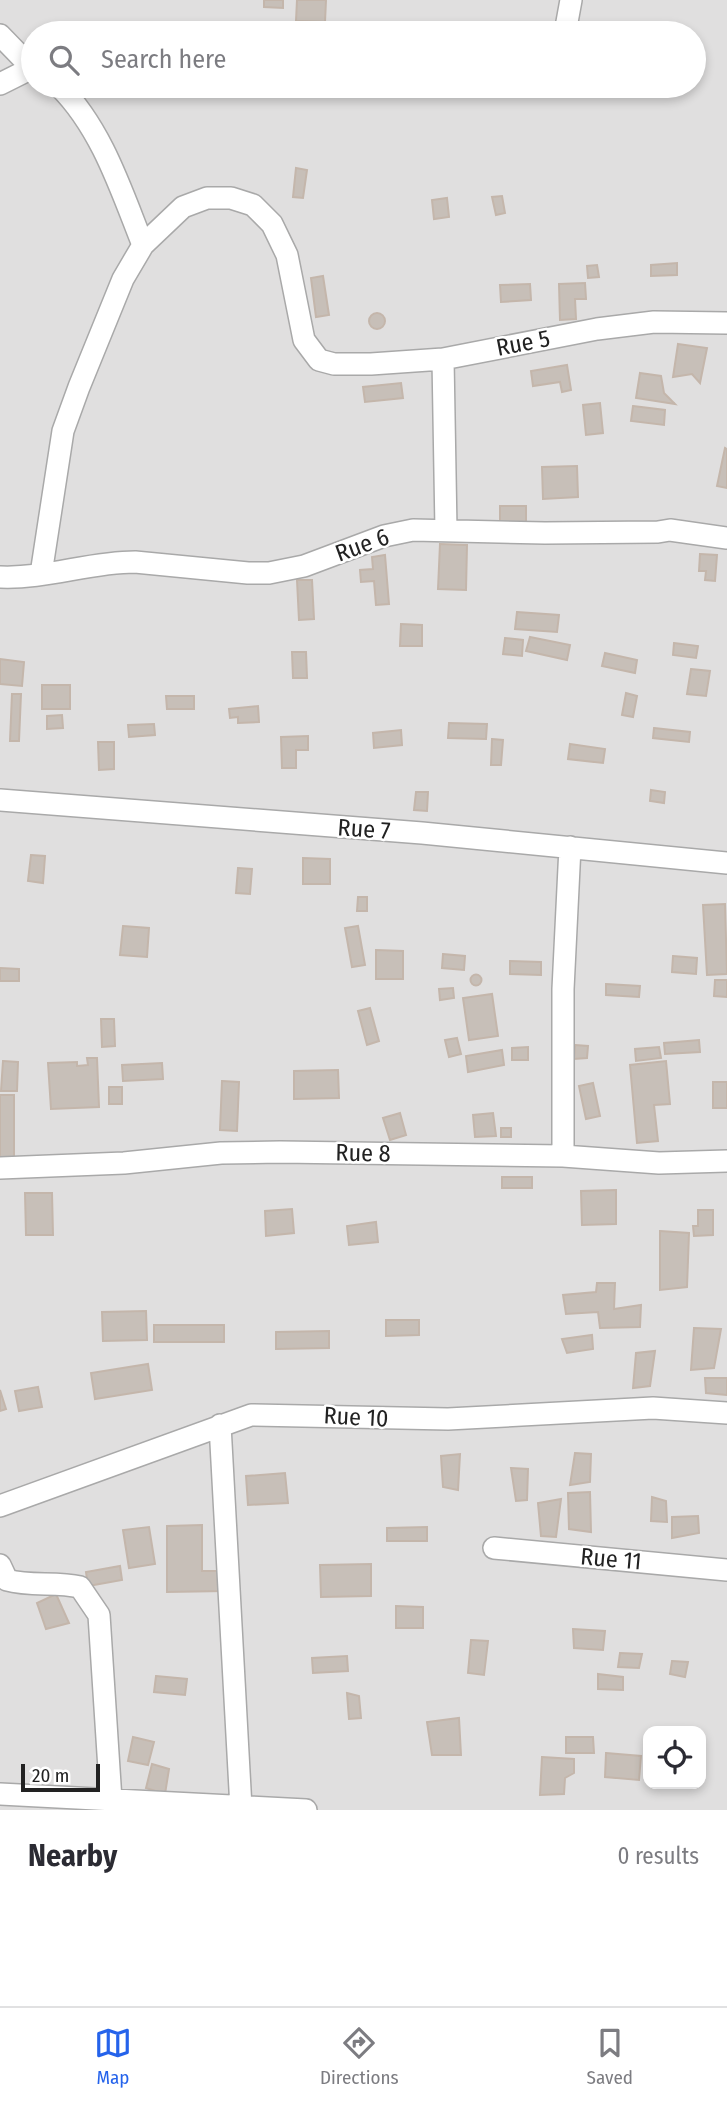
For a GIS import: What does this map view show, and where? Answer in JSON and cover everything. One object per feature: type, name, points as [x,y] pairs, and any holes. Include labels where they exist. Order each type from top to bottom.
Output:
[{"type":"street","points":[[567,21],[571,0]]},
{"type":"street","points":[[0,35],[21,56]]},
{"type":"street","points":[[0,84],[21,74]]},
{"type":"street","points":[[41,574],[63,431],[104,323],[123,279],[143,245],[106,154],[71,98]]},
{"type":"street","name":"Rue 5","points":[[143,245],[183,206],[207,198],[231,198],[253,205],[272,224],[287,255],[304,340],[319,360],[349,365],[443,359],[597,329],[654,322],[727,323]]},
{"type":"street","points":[[443,359],[446,530]]},
{"type":"street","name":"Rue 6","points":[[0,577],[30,577],[117,562],[269,573],[304,566],[384,536],[413,530],[545,533],[670,530],[727,538]]},
{"type":"street","name":"Rue 7","points":[[0,800],[422,833],[727,863]]},
{"type":"street","points":[[563,1156],[562,989],[570,847]]},
{"type":"street","name":"Rue 8","points":[[0,1168],[124,1163],[221,1153],[280,1152],[563,1156],[659,1163],[727,1161]]},
{"type":"street","name":"Rue 10","points":[[0,1506],[251,1415],[448,1419],[653,1408],[727,1413]]},
{"type":"street","points":[[220,1425],[241,1808]]},
{"type":"street","name":"Rue 11","points":[[494,1548],[727,1570]]},
{"type":"street","points":[[0,1565],[7,1580],[20,1584],[67,1584],[80,1587],[99,1615],[111,1800]]},
{"type":"street","points":[[0,1794],[306,1810]]},
{"type":"shaded area","points":[[0,0],[727,0],[727,1810],[0,1810]]},
{"type":"building","points":[[264,0],[283,0],[283,8],[264,7]]},
{"type":"building","points":[[297,0],[326,0],[325,21],[296,21]]},
{"type":"building","points":[[296,168],[307,170],[303,198],[293,197]]},
{"type":"building","points":[[502,196],[505,213],[496,215],[492,197]]},
{"type":"building","points":[[447,198],[449,217],[434,219],[432,200]]},
{"type":"building","points":[[677,263],[677,275],[651,276],[651,265]]},
{"type":"building","points":[[597,265],[599,277],[588,278],[587,266]]},
{"type":"building","points":[[323,276],[329,315],[316,317],[311,278]]},
{"type":"building","points":[[585,283],[586,299],[575,299],[576,319],[560,320],[559,284]]},
{"type":"building","points":[[530,284],[531,300],[501,302],[500,285]]},
{"type":"building","points":[[377,313],[385,321],[377,329],[369,321]]},
{"type":"building","points":[[678,344],[707,348],[700,383],[692,374],[673,377]]},
{"type":"building","points":[[567,365],[571,390],[562,392],[560,382],[533,386],[531,371]]},
{"type":"building","points":[[640,373],[661,376],[664,393],[675,404],[636,398]]},
{"type":"building","points":[[401,383],[403,398],[365,402],[363,387]]},
{"type":"building","points":[[600,403],[603,433],[586,435],[583,405]]},
{"type":"building","points":[[633,406],[665,410],[664,425],[631,421]]},
{"type":"building","points":[[725,448],[727,449],[727,488],[717,486]]},
{"type":"building","points":[[577,466],[578,497],[543,499],[542,467]]},
{"type":"building","points":[[500,506],[526,506],[526,523],[500,522]]},
{"type":"building","points":[[440,544],[467,545],[466,590],[438,589]]},
{"type":"building","points":[[700,554],[717,555],[715,581],[705,580],[706,571],[699,571]]},
{"type":"building","points":[[385,555],[389,604],[376,605],[374,581],[361,582],[360,570],[373,569],[372,557]]},
{"type":"building","points":[[297,580],[312,580],[314,619],[299,620]]},
{"type":"building","points":[[517,612],[559,615],[557,632],[515,629]]},
{"type":"building","points":[[401,624],[422,625],[422,646],[400,646]]},
{"type":"building","points":[[530,637],[570,645],[567,660],[526,651]]},
{"type":"building","points":[[505,638],[523,640],[522,656],[503,654]]},
{"type":"building","points":[[674,643],[698,646],[696,658],[673,655]]},
{"type":"building","points":[[292,652],[306,652],[307,678],[293,678]]},
{"type":"building","points":[[605,653],[637,660],[635,673],[602,666]]},
{"type":"building","points":[[0,659],[24,662],[22,686],[0,684]]},
{"type":"building","points":[[691,669],[710,671],[706,696],[687,694]]},
{"type":"building","points":[[42,685],[70,685],[70,709],[42,709]]},
{"type":"building","points":[[626,693],[637,696],[633,717],[622,715]]},
{"type":"building","points":[[12,694],[21,694],[19,741],[10,741]]},
{"type":"building","points":[[166,696],[194,696],[194,709],[167,709]]},
{"type":"building","points":[[258,706],[259,722],[238,723],[238,717],[230,718],[229,709]]},
{"type":"building","points":[[62,715],[63,728],[47,729],[47,716]]},
{"type":"building","points":[[449,723],[487,724],[486,739],[448,738]]},
{"type":"building","points":[[154,724],[155,735],[129,737],[128,725]]},
{"type":"building","points":[[654,728],[690,732],[689,742],[653,738]]},
{"type":"building","points":[[401,730],[402,745],[374,748],[373,733]]},
{"type":"building","points":[[308,736],[308,750],[296,750],[296,768],[282,768],[281,737]]},
{"type":"building","points":[[492,739],[503,740],[501,765],[491,765]]},
{"type":"building","points":[[98,742],[114,742],[114,769],[99,770]]},
{"type":"building","points":[[570,744],[605,749],[603,763],[568,759]]},
{"type":"building","points":[[651,790],[665,792],[664,803],[650,801]]},
{"type":"building","points":[[416,792],[428,792],[427,811],[414,810]]},
{"type":"building","points":[[31,855],[45,856],[43,883],[28,881]]},
{"type":"building","points":[[303,858],[330,859],[330,884],[303,884]]},
{"type":"building","points":[[238,868],[252,869],[250,894],[236,893]]},
{"type":"building","points":[[358,897],[367,897],[367,911],[357,911]]},
{"type":"building","points":[[725,904],[727,974],[707,975],[703,905]]},
{"type":"building","points":[[123,926],[149,928],[147,957],[120,955]]},
{"type":"building","points":[[358,926],[365,965],[352,967],[345,928]]},
{"type":"building","points":[[376,950],[403,951],[403,979],[376,979]]},
{"type":"building","points":[[443,954],[465,956],[464,970],[442,968]]},
{"type":"building","points":[[673,956],[697,958],[696,974],[672,972]]},
{"type":"building","points":[[510,961],[541,962],[541,975],[510,974]]},
{"type":"building","points":[[0,968],[19,969],[19,981],[0,981]]},
{"type":"building","points":[[476,975],[480,976],[480,984],[476,985],[472,984],[471,980],[472,976]]},
{"type":"building","points":[[715,980],[727,980],[727,997],[714,996]]},
{"type":"building","points":[[606,984],[640,986],[639,997],[606,995]]},
{"type":"building","points":[[453,988],[454,998],[440,1000],[439,989]]},
{"type":"building","points":[[492,994],[498,1036],[469,1040],[463,998]]},
{"type":"building","points":[[370,1008],[379,1041],[367,1045],[358,1011]]},
{"type":"building","points":[[101,1019],[114,1019],[115,1046],[102,1047]]},
{"type":"building","points":[[457,1038],[461,1054],[449,1057],[445,1040]]},
{"type":"building","points":[[699,1040],[700,1052],[665,1054],[664,1043]]},
{"type":"building","points":[[575,1045],[588,1046],[587,1058],[574,1059]]},
{"type":"building","points":[[528,1047],[528,1060],[512,1060],[512,1048]]},
{"type":"building","points":[[659,1047],[661,1058],[636,1061],[635,1049]]},
{"type":"building","points":[[502,1050],[504,1065],[468,1072],[466,1056]]},
{"type":"building","points":[[87,1058],[97,1058],[99,1107],[51,1109],[48,1063],[77,1062],[77,1066],[88,1065]]},
{"type":"building","points":[[3,1061],[18,1062],[17,1091],[1,1091]]},
{"type":"building","points":[[666,1061],[670,1104],[654,1105],[658,1141],[637,1143],[630,1065]]},
{"type":"building","points":[[162,1063],[163,1079],[123,1081],[122,1065]]},
{"type":"building","points":[[338,1070],[339,1098],[294,1099],[294,1071]]},
{"type":"building","points":[[222,1081],[239,1082],[237,1131],[220,1130]]},
{"type":"building","points":[[713,1082],[727,1082],[727,1108],[713,1108]]},
{"type":"building","points":[[593,1083],[600,1116],[586,1119],[579,1086]]},
{"type":"building","points":[[109,1087],[122,1087],[122,1104],[109,1104]]},
{"type":"building","points":[[0,1095],[14,1095],[14,1158],[0,1158]]},
{"type":"building","points":[[400,1113],[406,1135],[390,1140],[383,1118]]},
{"type":"building","points":[[493,1113],[496,1136],[475,1137],[473,1115]]},
{"type":"building","points":[[501,1128],[511,1128],[511,1137],[501,1137]]},
{"type":"building","points":[[502,1177],[532,1177],[532,1188],[502,1188]]},
{"type":"building","points":[[616,1190],[616,1224],[582,1225],[581,1191]]},
{"type":"building","points":[[25,1193],[52,1193],[53,1235],[26,1235]]},
{"type":"building","points":[[292,1209],[294,1233],[266,1236],[265,1211]]},
{"type":"building","points":[[698,1210],[713,1210],[713,1235],[694,1236],[693,1226],[698,1226]]},
{"type":"building","points":[[376,1222],[378,1242],[349,1245],[347,1226]]},
{"type":"building","points":[[660,1231],[689,1233],[687,1287],[660,1290]]},
{"type":"building","points":[[597,1283],[615,1283],[614,1309],[641,1305],[640,1327],[600,1328],[598,1312],[566,1314],[563,1295],[596,1292]]},
{"type":"building","points":[[146,1311],[147,1340],[103,1341],[102,1312]]},
{"type":"building","points":[[386,1320],[419,1320],[419,1335],[386,1336]]},
{"type":"building","points":[[154,1325],[224,1325],[224,1342],[154,1342]]},
{"type":"building","points":[[694,1328],[721,1329],[714,1368],[691,1370]]},
{"type":"building","points":[[329,1331],[329,1348],[276,1349],[276,1332]]},
{"type":"building","points":[[592,1335],[593,1349],[567,1353],[562,1339]]},
{"type":"building","points":[[655,1351],[650,1386],[633,1388],[636,1353]]},
{"type":"building","points":[[148,1364],[152,1390],[95,1399],[91,1373]]},
{"type":"building","points":[[705,1378],[727,1378],[727,1395],[706,1393]]},
{"type":"building","points":[[38,1387],[42,1407],[19,1411],[15,1391]]},
{"type":"building","points":[[0,1390],[6,1409],[0,1411]]},
{"type":"building","points":[[575,1453],[591,1454],[590,1482],[570,1485]]},
{"type":"building","points":[[460,1454],[458,1490],[443,1487],[441,1456]]},
{"type":"building","points":[[511,1468],[528,1469],[527,1500],[516,1501]]},
{"type":"building","points":[[285,1473],[288,1503],[248,1505],[246,1476]]},
{"type":"building","points":[[590,1492],[591,1532],[569,1529],[568,1493]]},
{"type":"building","points":[[652,1497],[666,1501],[667,1522],[651,1521]]},
{"type":"building","points":[[561,1499],[556,1537],[541,1536],[538,1503]]},
{"type":"building","points":[[698,1516],[699,1533],[672,1538],[672,1517]]},
{"type":"building","points":[[202,1525],[202,1571],[224,1571],[224,1591],[167,1592],[167,1526]]},
{"type":"building","points":[[149,1527],[155,1564],[129,1568],[123,1530]]},
{"type":"building","points":[[427,1527],[427,1541],[387,1541],[387,1528]]},
{"type":"building","points":[[371,1564],[371,1596],[321,1597],[320,1565]]},
{"type":"building","points":[[120,1566],[122,1580],[88,1586],[86,1572]]},
{"type":"building","points":[[56,1594],[69,1623],[46,1629],[37,1603]]},
{"type":"building","points":[[396,1606],[423,1607],[423,1628],[396,1628]]},
{"type":"building","points":[[573,1629],[605,1631],[603,1650],[574,1648]]},
{"type":"building","points":[[471,1640],[488,1641],[484,1675],[468,1673]]},
{"type":"building","points":[[620,1653],[642,1654],[639,1668],[618,1667]]},
{"type":"building","points":[[347,1656],[348,1671],[313,1673],[312,1658]]},
{"type":"building","points":[[672,1661],[688,1662],[685,1677],[670,1674]]},
{"type":"building","points":[[598,1674],[623,1677],[623,1690],[598,1689]]},
{"type":"building","points":[[156,1676],[187,1679],[185,1695],[154,1692]]},
{"type":"building","points":[[347,1693],[359,1696],[361,1718],[349,1719]]},
{"type":"building","points":[[459,1718],[461,1755],[432,1755],[427,1722]]},
{"type":"building","points":[[133,1737],[154,1742],[148,1765],[128,1761]]},
{"type":"building","points":[[566,1737],[593,1737],[594,1753],[566,1753]]},
{"type":"building","points":[[606,1753],[641,1756],[639,1780],[605,1777]]},
{"type":"building","points":[[542,1757],[574,1759],[574,1773],[565,1778],[564,1794],[540,1795]]},
{"type":"building","points":[[152,1764],[169,1769],[165,1794],[146,1788]]}]
